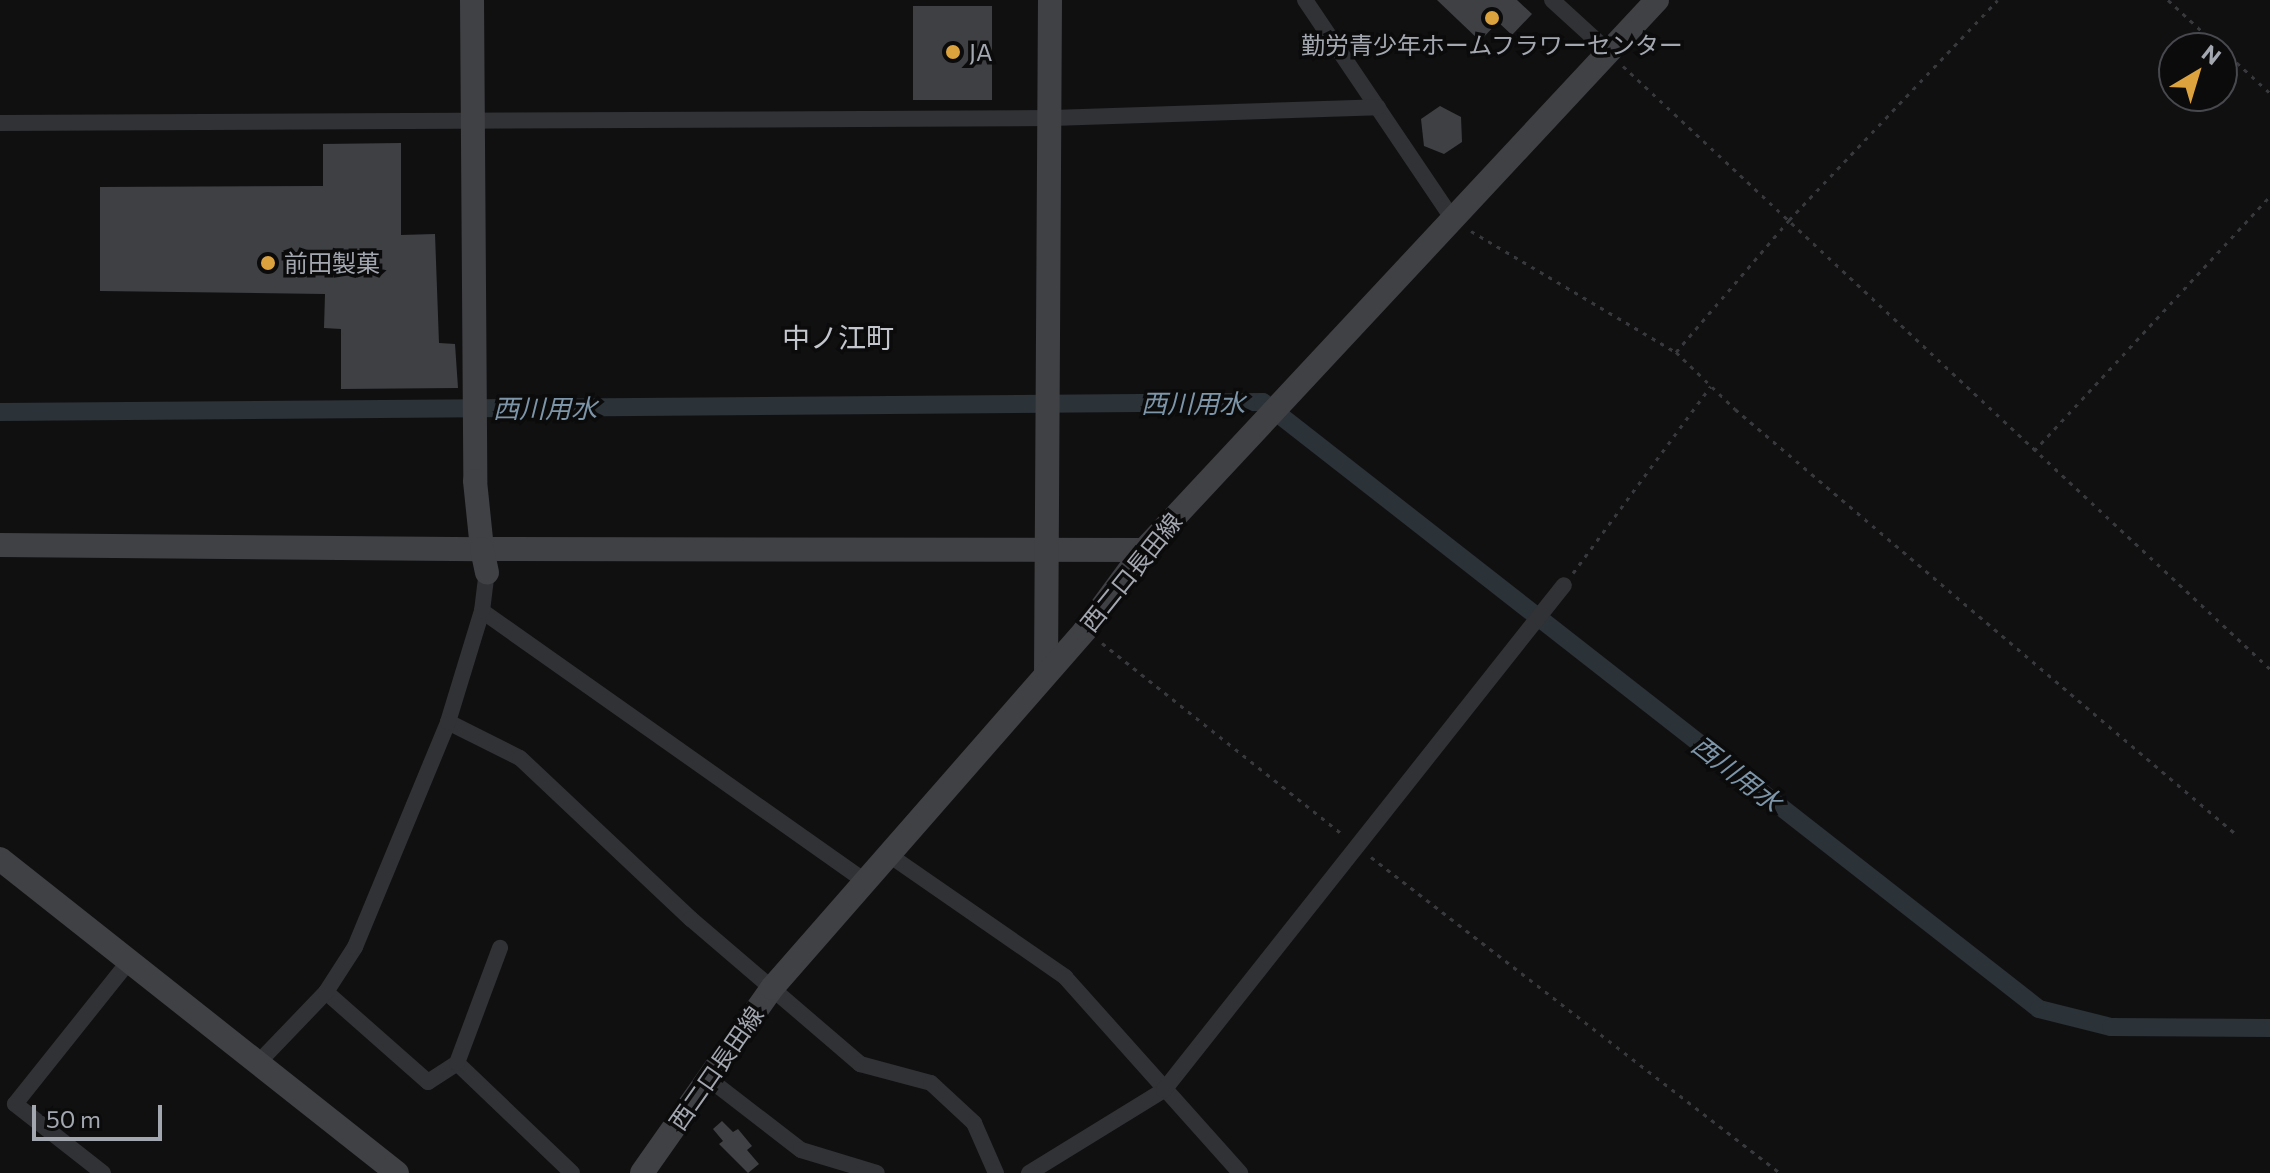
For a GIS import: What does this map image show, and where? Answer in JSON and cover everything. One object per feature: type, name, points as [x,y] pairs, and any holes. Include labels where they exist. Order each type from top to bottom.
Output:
[{"type":"street","points":[[258,1063],[326,992],[355,947],[394,864],[448,722],[482,611],[485,561],[475,481],[472,0]]},
{"type":"street","points":[[1046,674],[1044,372],[1052,118],[1050,0]]},
{"type":"street","points":[[1305,0],[1454,221]]},
{"type":"street","points":[[1552,0],[1609,52]]},
{"type":"street","name":"西二口長田線","points":[[642,1173],[772,988],[865,881],[892,857],[1085,630],[1144,550],[1657,0]]},
{"type":"street","points":[[0,123],[473,117],[1052,118],[1378,107]]},
{"type":"street","points":[[0,545],[485,561],[1045,549],[1144,550]]},
{"type":"street","points":[[1029,1173],[1164,1090],[1564,585]]},
{"type":"street","points":[[482,611],[865,881]]},
{"type":"street","points":[[448,722],[520,758],[860,1064],[931,1083],[974,1123],[996,1173]]},
{"type":"street","points":[[892,857],[1065,977],[1240,1173]]},
{"type":"street","points":[[0,859],[397,1173]]},
{"type":"street","points":[[326,992],[428,1082],[457,1063],[500,948]]},
{"type":"street","points":[[103,1173],[15,1104],[129,961]]},
{"type":"street","points":[[457,1063],[572,1173]]},
{"type":"street","points":[[709,1079],[801,1150],[877,1173]]},
{"type":"path","points":[[1676,352],[1789,220],[1998,0]]},
{"type":"path","points":[[2168,0],[2203,32]]},
{"type":"path","points":[[1609,52],[2270,669]]},
{"type":"path","points":[[2238,64],[2270,93]]},
{"type":"path","points":[[2034,451],[2270,196]]},
{"type":"path","points":[[1454,221],[1676,352],[1711,386],[2237,835]]},
{"type":"path","points":[[1564,585],[1711,386]]},
{"type":"path","points":[[1085,630],[1355,845],[1780,1173]]},
{"type":"building","name":"勤労青少年ホームフラワーセンター","points":[[1437,0],[1517,0],[1532,14],[1512,35],[1498,22],[1480,41]]},
{"type":"building","name":"JA","points":[[913,6],[992,6],[992,100],[913,100]]},
{"type":"building","points":[[1440,106],[1461,117],[1462,142],[1444,154],[1424,146],[1421,119]]},
{"type":"building","name":"前田製菓","points":[[401,143],[401,235],[435,234],[439,343],[455,344],[458,388],[341,389],[341,329],[324,328],[325,294],[100,291],[100,187],[323,186],[323,144]]},
{"type":"building","points":[[722,1121],[733,1132],[738,1129],[752,1146],[747,1150],[759,1164],[748,1173],[719,1144],[723,1141],[713,1129]]},
{"type":"waterway","name":"西川用水","points":[[0,412],[1263,402],[2039,1009],[2111,1027],[2270,1028]]},
{"type":"place","name":"勤労青少年ホームフラワーセンター","points":[[1492,18]]},
{"type":"place","name":"JA","points":[[953,52]]},
{"type":"place","name":"前田製菓","points":[[268,263]]},
{"type":"district","name":"中ノ江町","points":[[838,337]]}]
